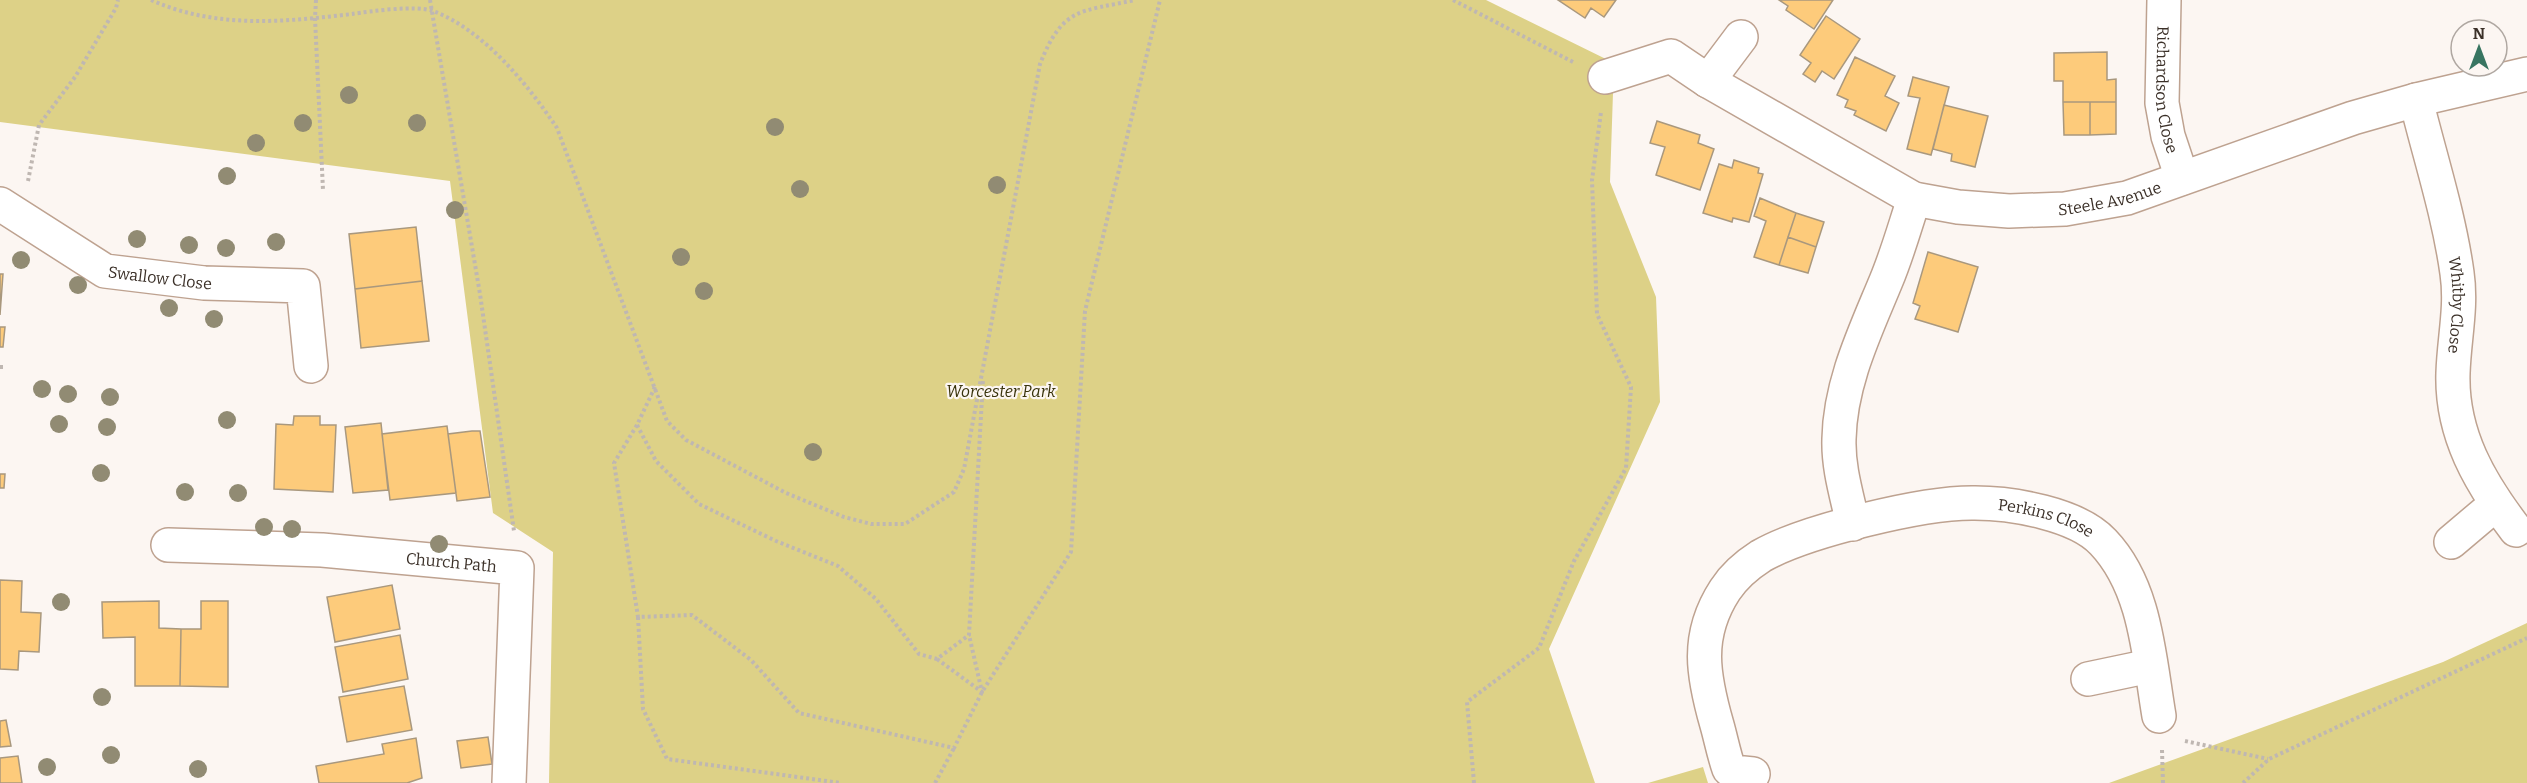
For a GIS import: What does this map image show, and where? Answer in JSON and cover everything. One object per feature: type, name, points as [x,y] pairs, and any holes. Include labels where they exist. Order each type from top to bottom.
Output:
[{"type":"street","name":"Richardson Close","points":[[2164,0],[2162,104],[2168,136],[2182,178]]},
{"type":"street","points":[[1708,81],[1741,37]]},
{"type":"street","name":"Steele Avenue","points":[[1605,77],[1671,56],[1708,81],[1914,199],[1977,209],[2065,209],[2127,198],[2317,129],[2416,100],[2527,74]]},
{"type":"street","name":"Whitby Close","points":[[2416,100],[2458,274],[2459,317],[2453,371],[2455,408],[2470,460],[2496,504],[2516,530]]},
{"type":"street","points":[[1853,524],[1840,464],[1839,430],[1844,398],[1860,343],[1892,265],[1914,199]]},
{"type":"street","name":"Swallow Close","points":[[11,211],[105,272],[204,283],[303,286],[310,366]]},
{"type":"street","name":"Perkins Close","points":[[1753,774],[1733,772],[1729,769],[1705,680],[1704,649],[1717,604],[1738,573],[1761,557],[1785,545],[1853,524],[1927,507],[1974,503],[2036,511],[2085,529],[2108,547],[2132,585],[2150,666],[2161,732]]},
{"type":"street","points":[[2451,542],[2496,504]]},
{"type":"street","name":"Church Path","points":[[168,545],[322,550],[517,568],[509,783]]},
{"type":"street","points":[[2088,679],[2150,666]]},
{"type":"path","points":[[11,211],[39,125],[75,77],[117,8],[118,0]]},
{"type":"path","points":[[151,0],[177,12],[216,20],[257,22],[384,10],[432,10],[484,41],[535,95],[556,128],[667,421],[686,440],[786,493],[844,517],[872,524],[905,524],[954,492],[964,469],[1040,64],[1049,42],[1080,10],[1135,0]]},
{"type":"path","points":[[316,0],[323,190]]},
{"type":"path","points":[[430,0],[484,317],[512,508],[517,568]]},
{"type":"path","points":[[935,783],[982,692],[1071,552],[1085,311],[1160,0]]},
{"type":"path","points":[[1453,0],[1605,77],[1592,180],[1597,314],[1631,387],[1626,468],[1574,561],[1539,648],[1467,702],[1474,783]]},
{"type":"path","points":[[982,692],[969,635],[984,363]]},
{"type":"path","points":[[654,387],[638,424],[614,463],[638,617],[642,709],[667,759],[841,783]]},
{"type":"path","points":[[638,424],[656,460],[699,504],[776,541],[838,566],[876,599],[919,654],[936,659],[982,692]]},
{"type":"path","points":[[638,617],[693,615],[751,660],[799,713],[954,747]]},
{"type":"path","points":[[936,659],[969,635]]},
{"type":"path","points":[[2243,783],[2269,759],[2527,638]]},
{"type":"path","points":[[2161,732],[2163,783]]},
{"type":"path","points":[[2183,740],[2269,759]]},
{"type":"green space","name":"Worcester Park","points":[[0,0],[1486,0],[1614,63],[1610,182],[1656,297],[1660,402],[1549,649],[1595,783],[549,783],[553,552],[493,513],[450,181],[0,122]]},
{"type":"green space","points":[[2527,623],[2527,783],[2109,783],[2443,662]]},
{"type":"green space","points":[[1703,767],[1708,783],[1648,783]]},
{"type":"building","points":[[1558,0],[1616,0],[1604,17],[1591,8],[1585,18]]},
{"type":"building","points":[[1779,0],[1833,0],[1814,29],[1786,10],[1788,6]]},
{"type":"building","points":[[1826,16],[1860,39],[1834,79],[1822,71],[1815,82],[1803,74],[1811,63],[1800,55]]},
{"type":"building","points":[[2107,52],[2107,80],[2116,79],[2116,102],[2063,102],[2063,81],[2054,81],[2054,53]]},
{"type":"building","points":[[1855,57],[1895,76],[1885,96],[1899,103],[1886,131],[1854,115],[1856,111],[1845,107],[1848,100],[1837,95]]},
{"type":"building","points":[[1913,77],[1949,87],[1931,155],[1907,149],[1920,98],[1908,96]]},
{"type":"building","points":[[2063,102],[2090,102],[2090,135],[2064,135]]},
{"type":"building","points":[[2090,102],[2116,102],[2116,134],[2090,135]]},
{"type":"building","points":[[1944,105],[1988,116],[1975,167],[1951,161],[1952,154],[1933,149]]},
{"type":"building","points":[[1657,121],[1700,135],[1698,143],[1714,149],[1700,190],[1656,175],[1665,147],[1650,143]]},
{"type":"building","points":[[1734,160],[1759,168],[1758,173],[1763,174],[1749,222],[1733,218],[1732,222],[1703,213],[1719,164],[1732,168]]},
{"type":"building","points":[[1760,198],[1796,213],[1779,265],[1754,257],[1766,221],[1754,216]]},
{"type":"building","points":[[1796,213],[1824,222],[1816,247],[1788,237]]},
{"type":"building","points":[[416,227],[422,281],[355,289],[349,234]]},
{"type":"building","points":[[1788,237],[1816,247],[1808,273],[1779,265]]},
{"type":"building","points":[[1928,252],[1978,267],[1958,332],[1915,319],[1920,306],[1913,303]]},
{"type":"building","points":[[0,274],[3,274],[0,315]]},
{"type":"building","points":[[422,281],[429,341],[361,348],[355,289]]},
{"type":"building","points":[[0,327],[5,327],[3,347],[0,347]]},
{"type":"building","points":[[294,416],[320,416],[320,425],[336,425],[333,492],[274,489],[276,424],[293,425]]},
{"type":"building","points":[[381,423],[388,490],[353,493],[345,427]]},
{"type":"building","points":[[447,426],[456,493],[390,500],[382,434]]},
{"type":"building","points":[[480,431],[490,497],[457,501],[448,434]]},
{"type":"building","points":[[0,474],[5,474],[4,488],[0,488]]},
{"type":"building","points":[[0,580],[22,581],[21,612],[41,613],[39,652],[19,651],[18,670],[0,669]]},
{"type":"building","points":[[392,585],[400,629],[335,642],[327,597]]},
{"type":"building","points":[[159,601],[159,628],[181,629],[180,686],[135,686],[135,637],[103,638],[102,602]]},
{"type":"building","points":[[201,601],[228,601],[228,687],[180,686],[181,629],[201,629]]},
{"type":"building","points":[[400,635],[408,679],[343,692],[335,647]]},
{"type":"building","points":[[404,686],[412,730],[347,742],[339,697]]},
{"type":"building","points":[[6,720],[11,746],[0,747],[0,721]]},
{"type":"building","points":[[488,737],[492,764],[461,768],[457,741]]},
{"type":"building","points":[[416,738],[422,778],[407,783],[319,783],[316,766],[384,754],[382,744]]},
{"type":"building","points":[[18,756],[22,783],[0,783],[0,758]]}]
